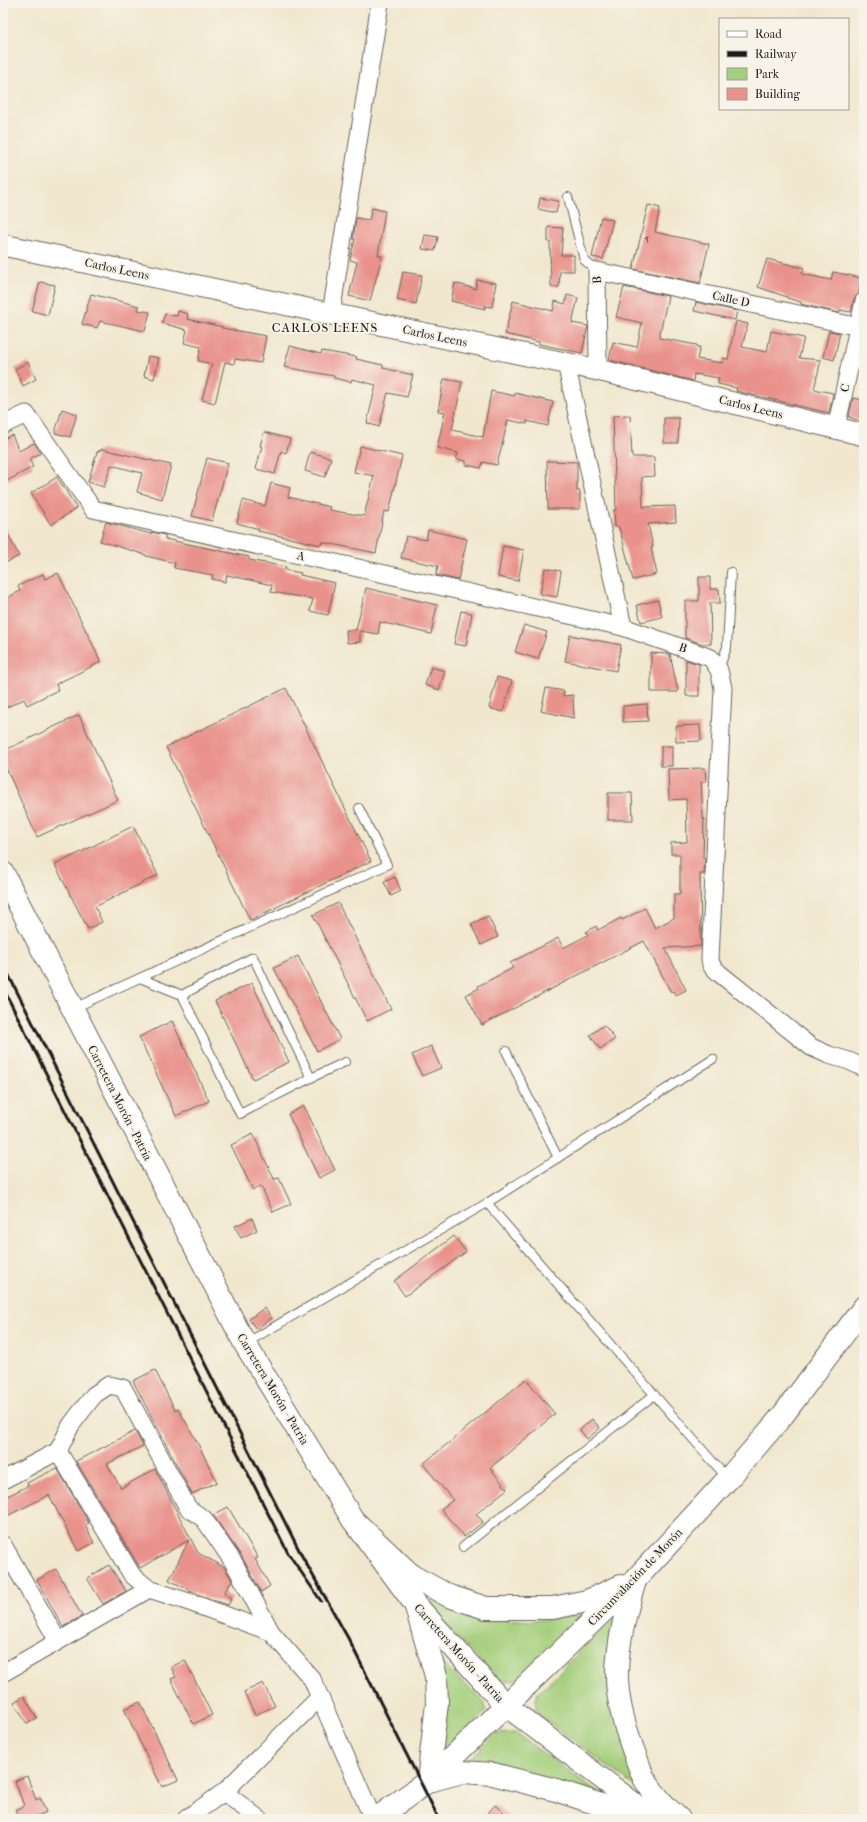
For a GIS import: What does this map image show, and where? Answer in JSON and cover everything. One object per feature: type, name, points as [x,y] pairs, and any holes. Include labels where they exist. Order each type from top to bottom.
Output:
[{"type":"main road","name":"Carretera Morón - Patria","points":[[3,873],[245,1344],[353,1520],[415,1604],[506,1705]]},
{"type":"main road","name":"Circunvalación de Morón","points":[[374,1819],[428,1781],[635,1580],[728,1479],[783,1415],[864,1307]]},
{"type":"main road","points":[[353,1520],[412,1576],[449,1596],[486,1608],[553,1608],[587,1601],[635,1580]]},
{"type":"main road","points":[[635,1580],[625,1614],[620,1643],[617,1672],[620,1699],[628,1737],[644,1778],[669,1810],[679,1819]]},
{"type":"main road","points":[[415,1604],[436,1676],[437,1703],[428,1781],[462,1772],[493,1774],[556,1790],[643,1819]]},
{"type":"street","points":[[331,314],[380,3]]},
{"type":"street","name":"Carlos Leens","points":[[3,245],[598,370],[864,435]]},
{"type":"street","name":"Calle D","points":[[597,271],[861,327]]},
{"type":"street","name":"B","points":[[597,271],[598,370]]},
{"type":"street","name":"C","points":[[836,428],[861,327],[864,301]]},
{"type":"street","points":[[566,363],[623,627]]},
{"type":"street","name":"A","points":[[3,425],[26,414],[94,510],[623,627]]},
{"type":"street","name":"B","points":[[623,627],[711,658],[719,670]]},
{"type":"street","points":[[719,670],[722,688],[710,959],[711,965],[811,1047],[864,1068]]},
{"type":"street","points":[[3,1480],[58,1451],[71,1425],[94,1395],[109,1385],[123,1388],[188,1508],[204,1519],[234,1563],[271,1632],[312,1679],[319,1698],[374,1819]]},
{"type":"street","points":[[58,1451],[132,1575],[149,1590],[192,1603],[271,1632]]},
{"type":"street","points":[[3,1545],[58,1641]]},
{"type":"street","points":[[3,1673],[149,1590]]},
{"type":"street","points":[[186,1819],[224,1792],[319,1698]]},
{"type":"street","name":"Carretera Morón - Patria","points":[[506,1705],[655,1819]]},
{"type":"street","points":[[224,1792],[259,1819]]},
{"type":"lane","name":"B","points":[[568,197],[584,260],[597,271]]},
{"type":"lane","points":[[719,670],[727,647],[730,572]]},
{"type":"lane","points":[[72,1009],[387,865],[359,808]]},
{"type":"lane","points":[[182,995],[253,957],[311,1078]]},
{"type":"lane","points":[[140,978],[182,995],[240,1114],[345,1062]]},
{"type":"lane","points":[[506,1051],[558,1158]]},
{"type":"lane","points":[[245,1344],[487,1203],[713,1059]]},
{"type":"lane","points":[[487,1203],[728,1479]]},
{"type":"lane","points":[[463,1547],[654,1396]]},
{"type":"green space","points":[[418,1596],[465,1613],[488,1618],[532,1621],[583,1614],[524,1678],[504,1681],[497,1679]]},
{"type":"green space","points":[[619,1613],[640,1790],[540,1716],[536,1708],[538,1693]]},
{"type":"green space","points":[[442,1664],[481,1699],[485,1704],[486,1711],[439,1759]]},
{"type":"green space","points":[[515,1733],[618,1806],[465,1764],[495,1734]]},
{"type":"building","points":[[540,198],[559,201],[556,213],[538,209]]},
{"type":"building","points":[[648,205],[660,208],[655,232],[709,244],[700,283],[633,269]]},
{"type":"building","points":[[372,208],[385,211],[378,255],[382,256],[370,301],[349,296],[357,262],[350,260],[355,239],[353,239],[356,218],[369,220]]},
{"type":"building","points":[[601,217],[613,220],[603,259],[592,257]]},
{"type":"building","points":[[548,227],[563,228],[561,255],[574,255],[574,271],[560,271],[559,287],[551,287],[550,242],[548,242]]},
{"type":"building","points":[[425,235],[438,237],[435,251],[422,249]]},
{"type":"building","points":[[767,259],[804,268],[802,274],[831,280],[833,272],[862,278],[859,293],[854,299],[851,312],[840,310],[839,313],[801,304],[801,302],[758,287]]},
{"type":"building","points":[[403,272],[422,275],[416,304],[397,300]]},
{"type":"building","points":[[477,280],[496,283],[492,307],[485,306],[485,309],[451,301],[455,283],[476,289]]},
{"type":"building","points":[[40,282],[55,285],[48,315],[32,311]]},
{"type":"building","points":[[624,287],[668,296],[659,338],[697,345],[697,347],[700,347],[697,359],[722,363],[723,358],[728,359],[736,321],[748,324],[742,347],[767,352],[771,331],[804,338],[799,358],[821,360],[814,389],[833,393],[829,413],[736,391],[737,388],[718,384],[719,378],[694,374],[693,381],[609,360],[613,342],[637,347],[642,323],[616,317]]},
{"type":"building","points":[[91,294],[139,306],[138,310],[150,312],[145,331],[100,321],[97,328],[82,324]]},
{"type":"building","points":[[567,295],[578,298],[572,323],[588,326],[582,353],[539,344],[539,342],[505,334],[513,301],[553,311],[555,301],[565,304]]},
{"type":"building","points":[[696,302],[737,311],[735,320],[694,311]]},
{"type":"building","points":[[178,311],[188,314],[187,319],[223,327],[222,328],[266,336],[261,363],[235,359],[234,364],[225,362],[215,403],[202,400],[212,364],[198,361],[201,347],[184,343],[187,330],[162,323],[165,314],[177,316]]},
{"type":"building","points":[[829,331],[840,333],[834,360],[823,357]]},
{"type":"building","points":[[290,346],[321,354],[322,351],[357,357],[356,359],[383,365],[383,368],[413,375],[407,397],[388,393],[379,427],[367,423],[376,385],[352,379],[351,382],[334,378],[334,376],[284,367]]},
{"type":"building","points":[[148,356],[159,358],[154,379],[144,376]]},
{"type":"building","points":[[28,362],[36,379],[23,386],[15,369]]},
{"type":"building","points":[[444,379],[462,382],[452,430],[483,437],[491,391],[515,396],[515,393],[553,402],[548,426],[527,421],[527,424],[508,420],[497,465],[483,462],[481,468],[466,465],[466,461],[456,459],[458,453],[437,448],[445,412],[438,411]]},
{"type":"building","points":[[853,398],[864,400],[864,423],[849,417]]},
{"type":"building","points":[[62,409],[77,414],[70,437],[55,433]]},
{"type":"building","points":[[630,415],[632,457],[654,457],[655,476],[642,477],[643,507],[675,506],[676,522],[648,524],[653,547],[651,548],[657,574],[633,580],[619,527],[615,527],[614,510],[616,510],[613,416]]},
{"type":"building","points":[[664,418],[679,418],[678,443],[664,443]]},
{"type":"building","points":[[264,432],[290,439],[286,453],[281,451],[275,474],[256,469]]},
{"type":"building","points":[[12,435],[19,451],[34,443],[41,453],[29,459],[33,467],[3,483],[3,439]]},
{"type":"building","points":[[360,446],[402,456],[389,512],[384,511],[376,553],[322,542],[321,545],[258,531],[259,529],[237,523],[243,500],[265,506],[271,483],[290,488],[288,497],[330,507],[329,510],[364,516],[374,476],[354,472]]},
{"type":"building","points":[[102,449],[171,465],[162,499],[137,492],[142,473],[111,465],[104,487],[88,482],[97,452]]},
{"type":"building","points":[[310,452],[331,458],[325,477],[305,471]]},
{"type":"building","points":[[207,458],[228,463],[212,521],[192,516]]},
{"type":"building","points":[[547,461],[577,462],[577,491],[580,491],[580,509],[548,509]]},
{"type":"building","points":[[57,477],[77,508],[51,525],[31,493]]},
{"type":"building","points":[[106,522],[151,534],[152,532],[165,535],[165,539],[249,557],[249,560],[286,567],[285,570],[301,573],[300,575],[335,583],[328,615],[310,611],[313,599],[271,592],[272,585],[227,575],[225,582],[212,579],[213,575],[174,568],[175,563],[146,556],[100,541]]},
{"type":"building","points":[[3,524],[19,556],[3,564]]},
{"type":"building","points":[[428,530],[467,539],[458,580],[436,575],[438,566],[401,558],[406,536],[426,540]]},
{"type":"building","points":[[503,546],[524,550],[518,581],[498,577]]},
{"type":"building","points":[[545,568],[561,571],[557,597],[540,594]]},
{"type":"building","points":[[58,573],[101,662],[56,684],[58,690],[27,705],[24,699],[3,709],[3,600],[20,591],[18,586],[43,574],[45,579]]},
{"type":"building","points":[[699,577],[710,577],[710,589],[719,589],[720,603],[710,603],[711,644],[703,644],[685,638],[685,601],[699,601]]},
{"type":"building","points":[[366,588],[437,605],[431,634],[380,622],[378,634],[360,631],[360,642],[347,643],[346,630],[356,630]]},
{"type":"building","points":[[658,600],[662,617],[641,622],[637,605]]},
{"type":"building","points":[[461,611],[472,613],[466,646],[454,644]]},
{"type":"building","points":[[524,625],[547,632],[538,659],[515,652]]},
{"type":"building","points":[[570,635],[621,645],[616,671],[565,661]]},
{"type":"building","points":[[651,653],[670,654],[678,692],[651,692]]},
{"type":"building","points":[[686,660],[699,664],[699,696],[686,696]]},
{"type":"building","points":[[431,667],[445,671],[439,690],[425,685]]},
{"type":"building","points":[[497,677],[512,681],[503,712],[489,708]]},
{"type":"building","points":[[286,688],[371,861],[250,920],[166,747]]},
{"type":"building","points":[[546,688],[564,691],[563,696],[573,695],[574,718],[541,711]]},
{"type":"building","points":[[647,704],[648,721],[623,722],[623,706]]},
{"type":"building","points":[[79,715],[118,800],[37,837],[3,761],[3,751]]},
{"type":"building","points":[[700,725],[701,741],[676,742],[676,726]]},
{"type":"building","points":[[661,746],[672,746],[672,766],[661,766]]},
{"type":"building","points":[[705,768],[706,782],[701,782],[704,819],[703,858],[705,858],[704,874],[700,874],[701,946],[665,948],[686,990],[676,995],[673,991],[671,992],[644,941],[482,1025],[466,995],[479,988],[478,986],[513,968],[510,963],[558,938],[563,948],[588,935],[586,932],[596,926],[598,930],[645,908],[655,928],[674,918],[674,894],[680,894],[680,854],[671,854],[671,843],[687,842],[686,799],[669,800],[668,769]]},
{"type":"building","points":[[608,793],[632,793],[633,820],[608,820]]},
{"type":"building","points":[[133,826],[158,875],[95,907],[102,922],[88,929],[55,865]]},
{"type":"building","points":[[395,877],[401,891],[391,896],[384,882]]},
{"type":"building","points":[[338,903],[391,1009],[367,1021],[313,915]]},
{"type":"building","points":[[488,916],[498,937],[481,945],[471,924]]},
{"type":"building","points":[[298,956],[340,1039],[317,1051],[274,968]]},
{"type":"building","points":[[252,983],[289,1062],[253,1079],[215,1001]]},
{"type":"building","points":[[172,1021],[209,1101],[176,1116],[139,1037]]},
{"type":"building","points":[[604,1025],[615,1039],[600,1049],[590,1035]]},
{"type":"building","points":[[431,1046],[441,1068],[422,1076],[412,1055]]},
{"type":"building","points":[[304,1106],[335,1170],[319,1178],[288,1114]]},
{"type":"building","points":[[253,1134],[274,1179],[279,1178],[291,1204],[273,1212],[261,1186],[253,1190],[231,1145]]},
{"type":"building","points":[[252,1218],[257,1230],[241,1238],[235,1226]]},
{"type":"building","points":[[454,1236],[466,1252],[405,1296],[394,1281]]},
{"type":"building","points":[[264,1308],[272,1318],[256,1329],[249,1319]]},
{"type":"building","points":[[155,1370],[175,1410],[178,1408],[197,1442],[217,1482],[192,1494],[133,1381]]},
{"type":"building","points":[[526,1379],[555,1414],[490,1468],[507,1489],[476,1514],[483,1522],[464,1537],[441,1509],[453,1500],[423,1464]]},
{"type":"building","points":[[592,1419],[600,1428],[587,1439],[580,1430]]},
{"type":"building","points":[[135,1431],[143,1446],[107,1464],[121,1488],[155,1469],[198,1553],[224,1567],[232,1580],[224,1593],[232,1598],[228,1605],[200,1595],[169,1580],[189,1540],[140,1568],[76,1461]]},
{"type":"building","points":[[57,1468],[89,1523],[85,1525],[94,1543],[78,1551],[49,1495],[3,1518],[3,1498],[28,1486],[27,1483]]},
{"type":"building","points":[[228,1507],[258,1558],[255,1559],[270,1586],[261,1592],[242,1557],[213,1515]]},
{"type":"building","points":[[109,1565],[126,1591],[103,1604],[87,1578]]},
{"type":"building","points":[[56,1569],[82,1616],[63,1627],[37,1580]]},
{"type":"building","points":[[185,1660],[212,1715],[193,1724],[171,1679],[176,1677],[171,1667]]},
{"type":"building","points":[[263,1683],[275,1706],[255,1715],[244,1692]]},
{"type":"building","points":[[24,1696],[37,1718],[27,1724],[14,1702]]},
{"type":"building","points":[[140,1702],[178,1780],[162,1787],[124,1709]]},
{"type":"building","points":[[27,1776],[36,1800],[40,1798],[46,1812],[31,1819],[20,1819],[16,1810],[24,1806],[15,1781]]},
{"type":"building","points":[[495,1805],[512,1819],[483,1819]]},
{"type":"railway","points":[[3,964],[302,1556],[348,1638],[439,1819]]},
{"type":"railway","points":[[3,988],[288,1553],[321,1601]]},
{"type":"district","name":"CARLOS LEENS","points":[[325,327]]}]
